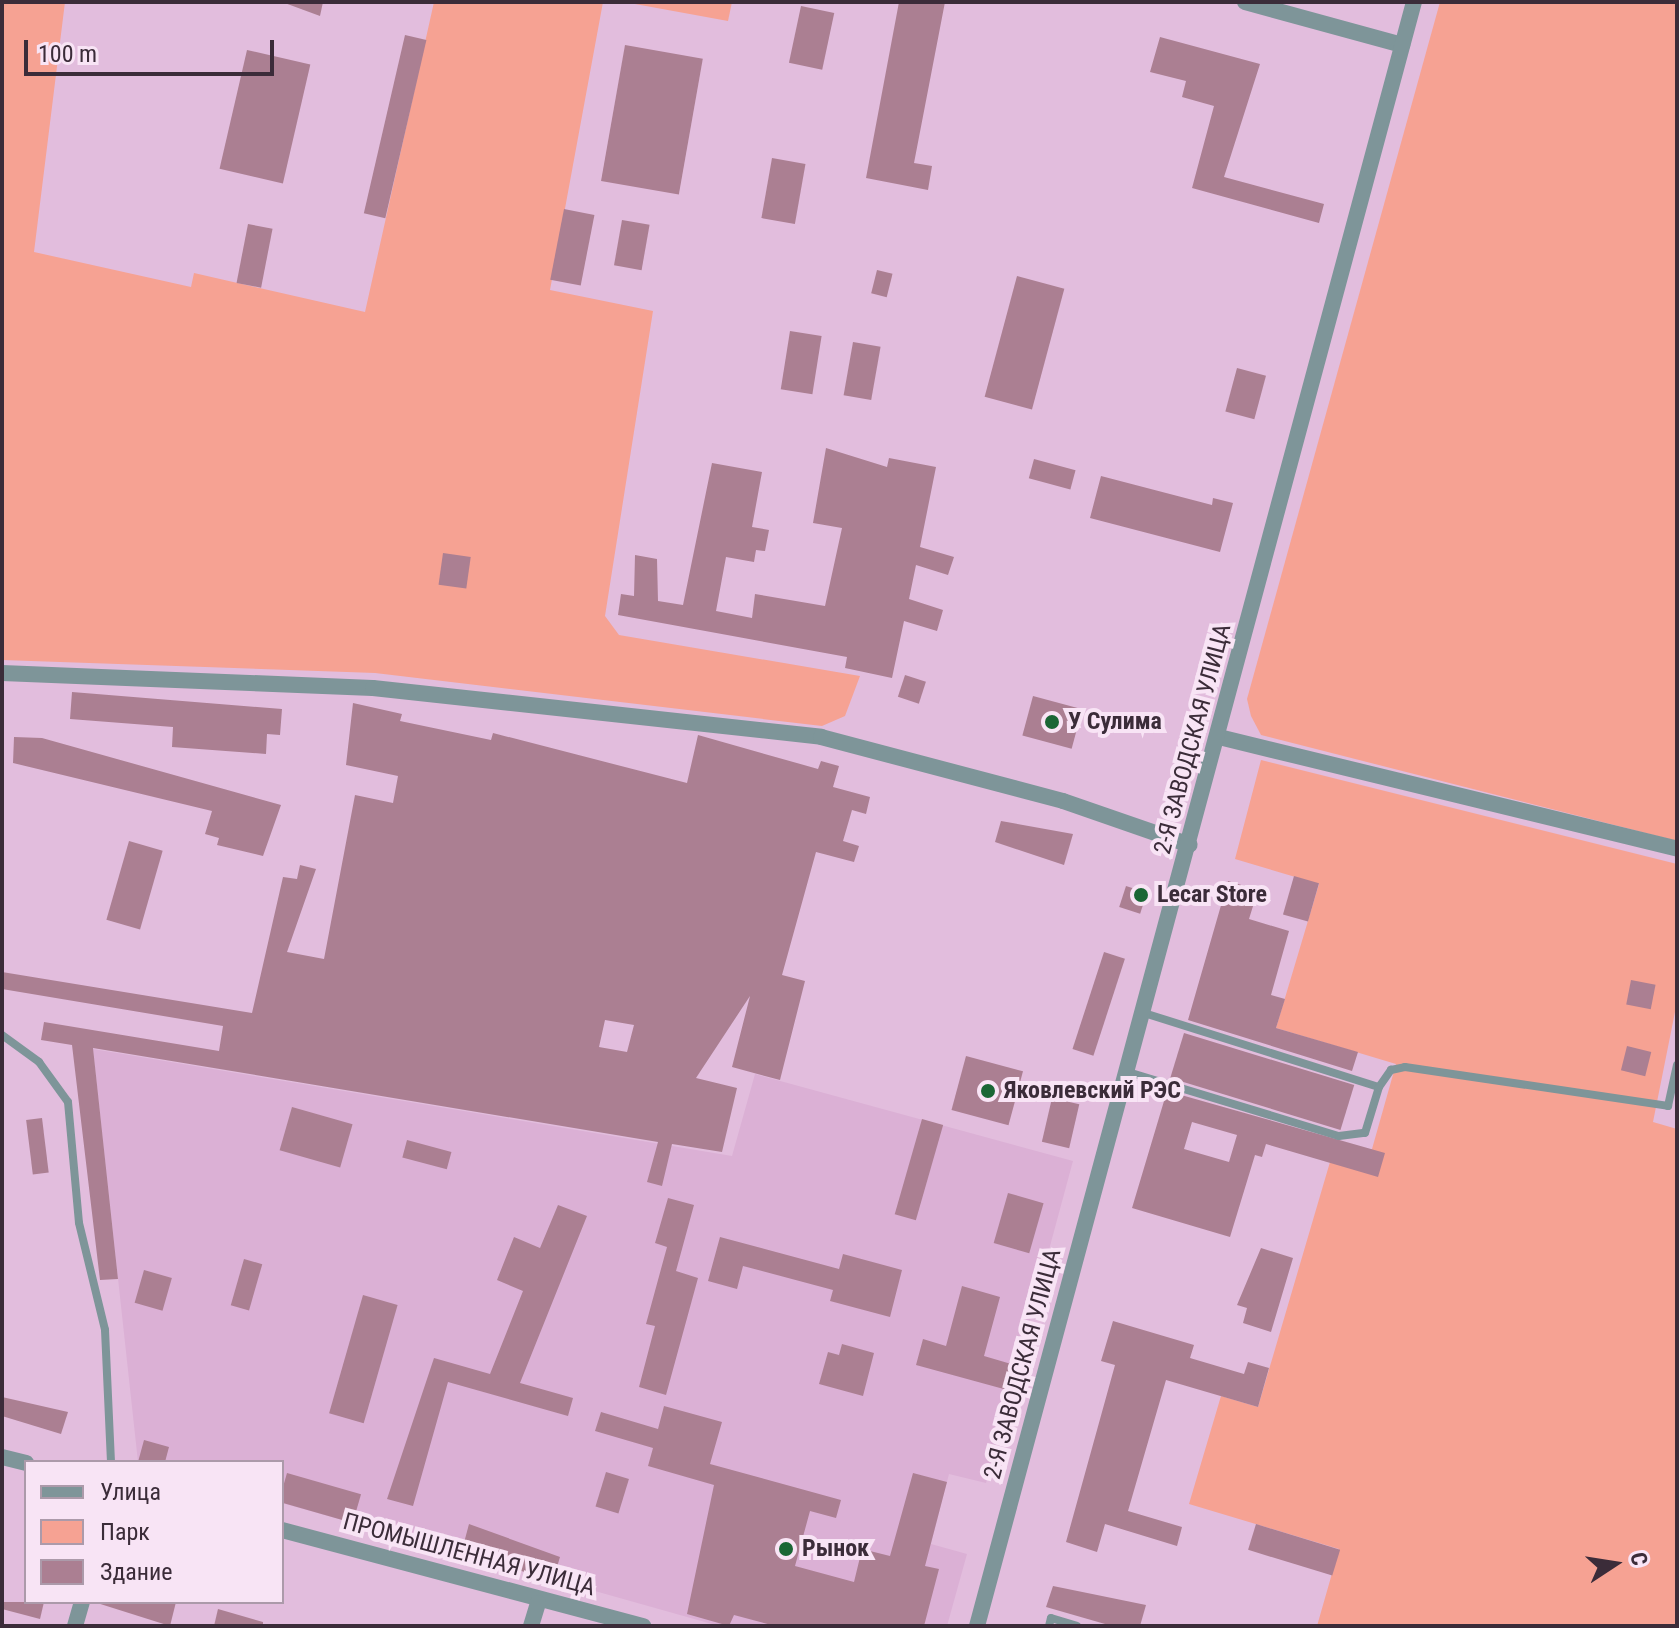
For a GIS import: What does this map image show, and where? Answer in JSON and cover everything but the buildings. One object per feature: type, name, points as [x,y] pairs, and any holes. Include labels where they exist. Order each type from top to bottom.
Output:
[{"type":"street","points":[[1245,2],[1402,45]]},
{"type":"street","name":"2-Я ЗАВОДСКАЯ УЛИЦА","points":[[977,1626],[1190,845],[1414,2]]},
{"type":"street","points":[[2,673],[373,688],[821,737],[1063,801],[1190,845]]},
{"type":"street","points":[[1219,737],[1677,849]]},
{"type":"street","points":[[2,1457],[24,1462]]},
{"type":"street","name":"ПРОМЫШЛЕННАЯ УЛИЦА","points":[[284,1531],[643,1626]]},
{"type":"street","points":[[531,1626],[538,1603]]},
{"type":"street","points":[[75,1626],[81,1604]]},
{"type":"lane","points":[[1144,1013],[1379,1087]]},
{"type":"lane","points":[[2,1035],[39,1062],[68,1102],[79,1223],[105,1330],[111,1460]]},
{"type":"lane","points":[[1128,1072],[1339,1136],[1365,1133],[1379,1087],[1391,1070],[1405,1067],[1668,1106],[1677,1065]]},
{"type":"lane","points":[[1049,1626],[1051,1618],[1077,1626]]},
{"type":"shaded area","points":[[93,1049],[732,1156],[755,1074],[1073,1161],[986,1483],[949,1474],[931,1544],[967,1554],[947,1626],[719,1626],[284,1504],[284,1460],[138,1460]]},
{"type":"green space","points":[[2,2],[65,2],[34,252],[191,287],[194,273],[365,312],[434,2],[603,2],[550,290],[653,311],[605,616],[619,635],[860,676],[845,716],[822,726],[375,673],[2,660]]},
{"type":"green space","points":[[624,2],[732,2],[728,21]]},
{"type":"green space","points":[[1440,2],[1677,2],[1677,841],[1261,735],[1251,716],[1247,699]]},
{"type":"green space","points":[[1261,760],[1677,864],[1677,1002],[1653,1122],[1677,1129],[1677,1626],[1317,1626],[1339,1549],[1189,1504],[1221,1396],[1258,1407],[1330,1162],[1372,1149],[1396,1064],[1276,1028],[1319,884],[1235,859]]},
{"type":"place","name":"У Сулима","points":[[1052,722]]},
{"type":"place","name":"Lecar Store","points":[[1141,895]]},
{"type":"place","name":"Яковлевский РЭС","points":[[988,1091]]},
{"type":"place","name":"Рынок","points":[[786,1549]]}]
